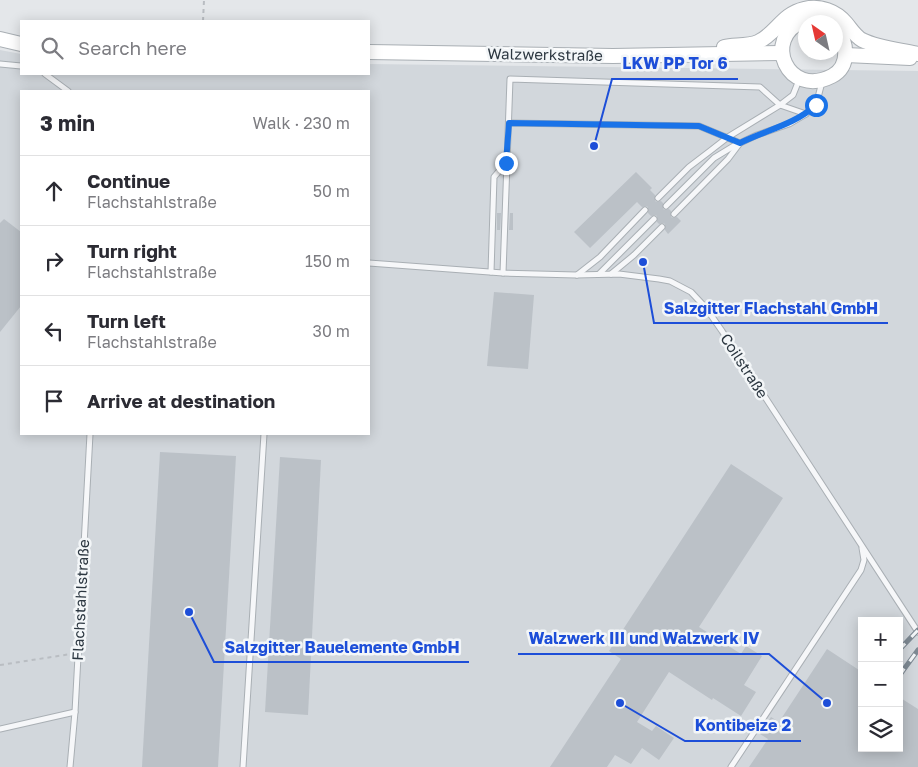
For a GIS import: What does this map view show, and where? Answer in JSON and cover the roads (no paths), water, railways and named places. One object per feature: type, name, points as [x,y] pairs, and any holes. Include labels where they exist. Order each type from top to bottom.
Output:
[{"type":"street","points":[[658,56],[757,42],[771,33],[781,21],[796,11],[807,8],[828,10],[837,15],[860,39],[871,44],[918,54]]},
{"type":"street","points":[[798,23],[785,38],[782,53],[788,70],[799,79],[811,82],[822,81],[836,74],[842,66],[846,55],[843,37]]},
{"type":"street","points":[[0,40],[20,44]]},
{"type":"street","name":"Walzwerkstraße","points":[[370,52],[658,56],[782,53]]},
{"type":"street","points":[[846,55],[918,58]]},
{"type":"lane","points":[[0,64],[20,66]]},
{"type":"lane","points":[[46,75],[67,90]]},
{"type":"lane","points":[[503,273],[510,79],[760,87],[780,105],[806,114]]},
{"type":"lane","points":[[658,198],[688,167],[728,137],[780,105],[793,94],[799,79]]},
{"type":"lane","points":[[666,206],[714,158],[740,143],[789,124],[806,114],[816,105],[822,81]]},
{"type":"lane","points":[[509,123],[699,126],[740,143]]},
{"type":"lane","points":[[674,214],[728,159],[740,143]]},
{"type":"lane","points":[[491,272],[494,177],[506,163]]},
{"type":"lane","points":[[370,263],[503,273],[576,275],[600,257],[646,210]]},
{"type":"lane","points":[[599,274],[654,219]]},
{"type":"lane","points":[[611,274],[634,255],[662,227]]},
{"type":"lane","name":"Coilstraße","points":[[576,275],[641,275],[670,281],[695,296],[722,331],[918,632]]},
{"type":"lane","name":"Flachstahlstraße","points":[[70,767],[75,712],[90,435]]},
{"type":"lane","points":[[243,767],[264,435]]},
{"type":"lane","name":"Coilstraße","points":[[731,767],[860,570],[864,560],[864,552],[859,541]]},
{"type":"lane","points":[[0,729],[75,712]]},
{"type":"railway","points":[[903,646],[918,630]]},
{"type":"railway","points":[[903,671],[918,650]]},
{"type":"place","name":"LKW PP Tor 6","points":[[594,146]]},
{"type":"place","name":"Salzgitter Flachstahl GmbH","points":[[643,262]]},
{"type":"place","name":"Salzgitter Bauelemente GmbH","points":[[189,612]]},
{"type":"place","name":"Kontibeize 2","points":[[620,703]]},
{"type":"place","name":"Walzwerk III und Walzwerk IV","points":[[827,703]]}]
